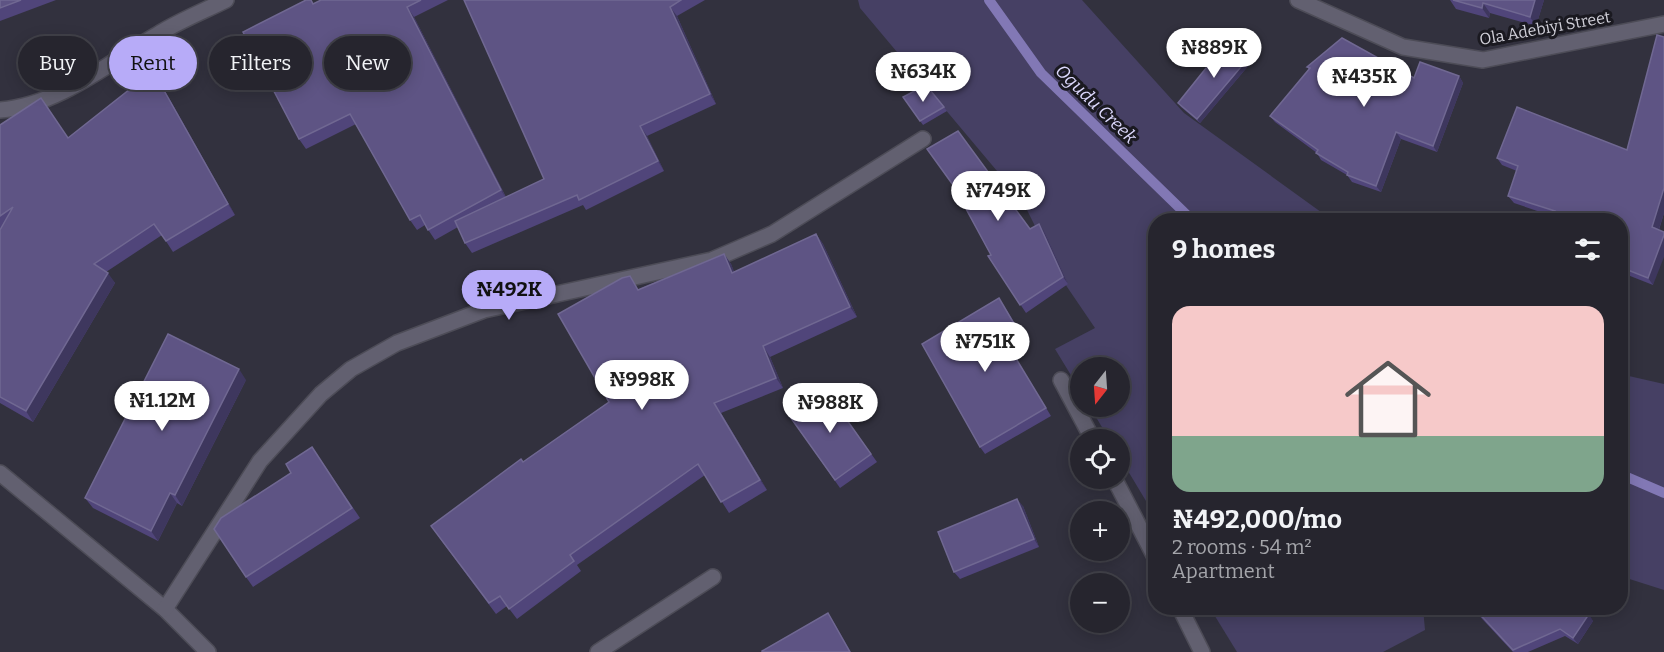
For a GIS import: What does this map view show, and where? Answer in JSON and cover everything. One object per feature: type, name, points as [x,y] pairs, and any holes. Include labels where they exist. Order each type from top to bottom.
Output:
[{"type":"street","points":[[0,110],[15,109],[67,89],[162,31],[226,0]]},
{"type":"street","name":"Ola Adebiyi Street","points":[[1298,0],[1403,47],[1483,60],[1664,24]]},
{"type":"street","points":[[165,609],[260,461],[321,394],[351,369],[396,343],[484,310],[712,260],[772,234],[923,139]]},
{"type":"street","points":[[1061,381],[1087,429]]},
{"type":"street","points":[[0,473],[165,609],[208,652]]},
{"type":"street","points":[[1120,489],[1148,543]]},
{"type":"street","points":[[598,652],[713,577]]},
{"type":"street","points":[[1184,615],[1202,652]]},
{"type":"shaded area","points":[[858,0],[1082,0],[1184,113],[1322,213],[1148,213],[1148,504],[1130,474],[1130,429],[1103,429],[1096,417],[1130,417],[1130,357],[1070,357],[1070,374],[1055,349],[1095,328],[1061,278],[1023,202],[860,8]]},
{"type":"shaded area","points":[[1628,376],[1664,384],[1664,590],[1628,579]]},
{"type":"shaded area","points":[[1214,615],[1424,615],[1425,630],[1383,652],[1237,652]]},
{"type":"building","points":[[0,0],[21,0],[0,8]]},
{"type":"building","points":[[306,0],[311,0],[313,4],[321,0],[421,0],[407,7],[501,190],[428,230],[420,215],[410,220],[350,114],[299,139],[273,90],[312,90],[312,36],[245,36],[243,32]]},
{"type":"building","points":[[464,0],[681,0],[670,7],[710,94],[640,126],[658,161],[579,200],[577,195],[465,243],[455,221],[544,179]]},
{"type":"building","points":[[1453,0],[1535,0],[1530,17],[1483,3],[1482,8]]},
{"type":"building","points":[[1657,35],[1664,37],[1664,188],[1652,227],[1664,232],[1664,235],[1648,278],[1628,270],[1628,213],[1554,213],[1555,211],[1508,196],[1518,166],[1497,158],[1517,107],[1627,150]]},
{"type":"building","points":[[1342,38],[1414,78],[1420,62],[1459,76],[1433,146],[1396,132],[1376,186],[1347,175],[1348,172],[1316,153],[1318,150],[1270,116],[1310,68],[1307,67]]},
{"type":"building","points":[[1227,42],[1251,55],[1197,119],[1178,103]]},
{"type":"building","points":[[926,85],[944,107],[920,121],[903,97]]},
{"type":"building","points":[[129,90],[164,90],[228,204],[166,241],[154,224],[94,264],[108,273],[26,411],[0,397],[0,230],[13,207],[0,216],[0,125],[41,98],[68,138]]},
{"type":"building","points":[[958,131],[1030,229],[1039,224],[1063,277],[1020,305],[988,256],[991,255],[953,185],[927,149]]},
{"type":"building","points":[[816,234],[850,307],[763,346],[776,378],[714,403],[760,480],[721,502],[698,464],[570,555],[574,561],[509,609],[500,596],[489,603],[431,526],[521,459],[523,462],[609,402],[558,314],[622,278],[630,276],[638,290],[724,254],[732,273]]},
{"type":"building","points":[[999,298],[1020,334],[1006,342],[1046,408],[980,447],[922,344]]},
{"type":"building","points":[[168,334],[239,369],[175,495],[170,493],[151,531],[85,498]]},
{"type":"building","points":[[825,389],[871,454],[835,480],[788,414]]},
{"type":"building","points":[[312,447],[352,508],[246,577],[214,529],[221,518],[291,473],[286,464]]},
{"type":"building","points":[[1017,499],[1034,539],[954,572],[938,532]]},
{"type":"building","points":[[828,613],[850,652],[762,652],[762,651]]},
{"type":"building","points":[[1480,615],[1588,615],[1573,638],[1560,629],[1513,650]]},
{"type":"waterway","name":"Ogudu Creek","points":[[989,0],[1041,73],[1185,213]]},
{"type":"waterway","name":"Ogudu Creek","points":[[1628,477],[1664,493]]}]
